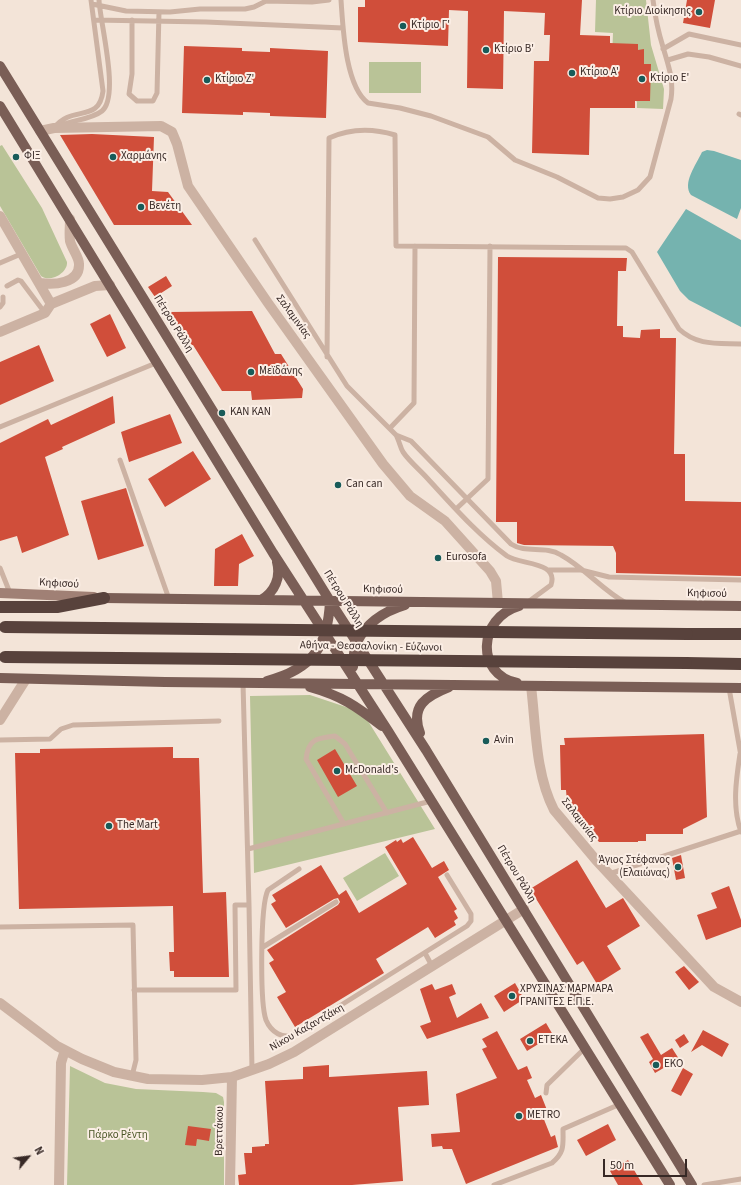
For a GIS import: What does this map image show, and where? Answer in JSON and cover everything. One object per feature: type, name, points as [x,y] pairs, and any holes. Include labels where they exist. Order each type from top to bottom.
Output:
[{"type":"highway","points":[[0,607],[57,607],[104,598]]},
{"type":"highway","name":"Αθήνα - Θεσσαλονίκη - Εύζωνοι","points":[[3,627],[741,634]]},
{"type":"highway","name":"Αθήνα - Θεσσαλονίκη - Εύζωνοι","points":[[2,657],[741,664]]},
{"type":"main road","name":"Πέτρου Ράλλη","points":[[0,66],[330,601],[426,750],[692,1185]]},
{"type":"main road","points":[[0,106],[273,553],[388,731],[618,1105],[670,1185]]},
{"type":"main road","points":[[261,600],[273,590],[278,580],[279,572],[273,553]]},
{"type":"main road","name":"Κηφισού","points":[[104,598],[741,606]]},
{"type":"main road","points":[[242,683],[260,682],[276,678],[307,662],[319,649],[326,634],[330,601]]},
{"type":"main road","points":[[357,684],[353,668],[356,642],[366,629],[379,617],[396,608],[415,602]]},
{"type":"main road","points":[[527,604],[511,608],[498,617],[489,631],[486,647],[491,662],[501,675],[515,683],[531,686]]},
{"type":"main road","points":[[0,678],[242,683],[741,688]]},
{"type":"main road","points":[[297,683],[331,693],[350,702],[388,731]]},
{"type":"main road","points":[[426,750],[416,722],[418,708],[427,698],[438,691],[448,687],[462,685]]},
{"type":"street","name":"Σαλαμινίας","points":[[40,131],[54,128],[161,126],[172,132],[177,144],[188,186],[268,303],[383,464],[410,496],[445,521],[490,571],[496,581],[498,603]]},
{"type":"street","points":[[0,216],[21,254],[40,283],[48,309]]},
{"type":"street","points":[[40,283],[50,285],[59,284],[71,279],[77,273],[79,264],[70,240],[70,219]]},
{"type":"street","points":[[0,332],[95,286],[110,285]]},
{"type":"street","name":"Κηφισού","points":[[5,593],[104,598]]},
{"type":"street","points":[[0,720],[26,679]]},
{"type":"street","name":"Σαλαμινίας","points":[[531,686],[539,758],[550,801],[560,818],[609,874],[714,987],[741,1002]]},
{"type":"street","name":"Νίκου Καζαντζάκη","points":[[0,1003],[46,1038],[65,1050],[99,1067],[132,1076],[171,1080],[232,1077],[294,1052],[524,909]]},
{"type":"street","points":[[59,1185],[61,1064],[65,1050]]},
{"type":"street","name":"Βρεττάκου","points":[[230,1185],[232,1077]]},
{"type":"lane","points":[[54,128],[102,111],[108,104],[111,89],[99,0]]},
{"type":"lane","points":[[91,2],[99,6],[126,11],[159,12],[200,8],[246,9],[266,1],[312,2],[329,0]]},
{"type":"lane","points":[[341,0],[346,51],[351,71],[358,90],[368,103],[395,107],[431,116],[488,137],[515,160],[603,199],[623,197],[638,190],[647,182],[652,173],[672,90],[668,60],[663,49],[653,0]]},
{"type":"lane","points":[[54,128],[60,119],[93,111],[102,102],[103,91],[91,2]]},
{"type":"lane","points":[[132,20],[132,74],[129,94],[134,100],[143,102],[153,101],[156,97],[159,12]]},
{"type":"lane","points":[[94,20],[132,20],[343,28]]},
{"type":"lane","points":[[663,49],[689,34],[741,45]]},
{"type":"lane","points":[[668,60],[688,54],[709,57],[741,66]]},
{"type":"lane","points":[[327,357],[329,138],[347,131],[366,129],[395,135],[396,246],[626,248],[632,252],[679,329],[684,334],[702,343],[741,344]]},
{"type":"lane","points":[[255,240],[327,357],[347,386],[396,435],[403,452],[456,509],[512,560],[543,566],[549,570],[552,577],[551,585],[527,604]]},
{"type":"lane","points":[[390,428],[414,403],[415,246]]},
{"type":"lane","points":[[456,509],[488,479],[490,246]]},
{"type":"lane","points":[[0,263],[21,254]]},
{"type":"lane","points":[[7,286],[18,280],[21,281],[48,309]]},
{"type":"lane","points":[[0,307],[3,303],[3,297]]},
{"type":"lane","points":[[0,427],[156,363]]},
{"type":"lane","points":[[396,435],[411,441],[511,544],[517,548],[553,551],[572,562],[614,596],[630,605]]},
{"type":"lane","points":[[120,460],[169,599]]},
{"type":"lane","points":[[0,569],[5,593]]},
{"type":"lane","points":[[549,570],[581,570],[609,577],[741,580]]},
{"type":"lane","points":[[242,683],[248,849],[252,1070]]},
{"type":"lane","points":[[609,874],[741,831],[736,805],[736,780],[741,755],[729,688]]},
{"type":"lane","points":[[0,740],[50,739],[61,729],[73,725],[220,721]]},
{"type":"lane","points":[[344,824],[306,759],[307,748],[313,741],[321,737],[335,736],[345,744],[387,813]]},
{"type":"lane","points":[[248,849],[432,802]]},
{"type":"lane","points":[[299,869],[272,886],[267,892],[262,930],[265,1015],[273,1030],[285,1037],[295,1034],[465,928],[470,921],[469,911],[447,875]]},
{"type":"lane","points":[[263,947],[336,902]]},
{"type":"lane","points":[[134,990],[236,990],[235,905],[249,905]]},
{"type":"lane","points":[[0,927],[133,925],[136,1060],[132,1076]]},
{"type":"lane","points":[[425,953],[432,966]]},
{"type":"lane","points":[[546,1093],[547,1085],[584,1050]]},
{"type":"lane","points":[[494,1185],[552,1163],[560,1156],[563,1148],[563,1129],[618,1105]]},
{"type":"lane","points":[[704,1185],[741,1179]]},
{"type":"green space","points":[[596,0],[646,0],[651,45],[664,89],[663,109],[637,108],[637,102],[624,83],[611,83],[613,33],[595,32]]},
{"type":"green space","points":[[369,62],[421,62],[421,93],[369,93]]},
{"type":"green space","points":[[2,145],[42,208],[67,262],[65,270],[58,276],[53,278],[45,278],[41,276],[0,206],[0,146]]},
{"type":"green space","points":[[310,695],[352,709],[368,721],[435,829],[254,873],[250,696]]},
{"type":"green space","points":[[385,853],[399,876],[357,901],[343,878]]},
{"type":"green space","name":"Πάρκο Ρέντη","points":[[70,1066],[105,1083],[136,1089],[216,1093],[223,1097],[224,1185],[67,1185]]},
{"type":"water","points":[[707,150],[741,160],[741,208],[737,219],[691,195],[688,185],[691,174],[702,152]]},
{"type":"water","points":[[686,209],[741,240],[741,327],[689,300],[680,291],[657,252]]},
{"type":"building","points":[[365,0],[582,0],[580,35],[610,36],[610,43],[638,44],[638,50],[644,49],[644,64],[651,64],[650,101],[635,101],[635,108],[590,108],[589,155],[532,153],[534,61],[549,61],[550,35],[544,35],[545,13],[504,11],[503,89],[467,88],[468,11],[449,10],[448,46],[358,42],[358,7],[365,7]]},
{"type":"building","name":"Κτίριο Διοίκησης","points":[[687,0],[715,0],[710,28],[683,23]]},
{"type":"building","name":"Κτίριο Ζ'","points":[[184,46],[242,48],[242,51],[270,52],[270,48],[328,51],[326,118],[270,116],[270,113],[243,112],[243,115],[182,113]]},
{"type":"building","points":[[92,134],[154,137],[152,191],[168,192],[192,225],[114,225],[60,135]]},
{"type":"building","points":[[498,257],[627,258],[626,271],[618,271],[617,326],[623,326],[623,337],[640,338],[641,330],[660,329],[660,338],[676,338],[674,454],[685,454],[685,501],[741,502],[741,576],[616,573],[616,553],[613,546],[524,545],[517,543],[517,522],[496,522]]},
{"type":"building","points":[[166,276],[172,286],[155,297],[148,287]]},
{"type":"building","points":[[252,311],[275,354],[281,354],[303,389],[302,398],[252,400],[251,391],[222,391],[193,345],[190,345],[170,312]]},
{"type":"building","points":[[110,314],[126,348],[107,357],[90,324]]},
{"type":"building","points":[[39,345],[54,381],[0,405],[0,362]]},
{"type":"building","points":[[113,396],[115,423],[62,447],[63,449],[45,457],[69,535],[22,553],[17,536],[0,541],[0,443],[48,419],[51,425]]},
{"type":"building","points":[[170,414],[182,443],[129,462],[121,432]]},
{"type":"building","points":[[193,451],[211,479],[165,507],[148,479]]},
{"type":"building","points":[[126,488],[144,546],[98,560],[81,501]]},
{"type":"building","points":[[242,534],[254,556],[239,564],[238,586],[214,586],[215,549]]},
{"type":"building","points":[[704,734],[707,817],[683,829],[683,834],[646,834],[646,841],[638,842],[599,842],[567,802],[566,790],[561,790],[560,745],[565,745],[564,738]]},
{"type":"building","name":"The Mart","points":[[173,747],[173,758],[199,758],[203,893],[226,892],[229,977],[174,977],[174,971],[170,971],[169,952],[174,952],[173,906],[19,909],[15,753],[40,753],[40,749]]},
{"type":"building","points":[[335,749],[357,786],[338,797],[317,760]]},
{"type":"building","points":[[413,837],[432,868],[444,861],[449,870],[438,877],[457,909],[454,911],[458,918],[454,921],[456,925],[435,938],[428,927],[376,959],[384,973],[295,1027],[277,997],[286,992],[269,963],[274,960],[267,950],[338,905],[340,902],[338,898],[334,899],[286,928],[271,904],[276,901],[272,895],[321,865],[339,895],[346,890],[359,913],[407,884],[385,847],[396,840],[397,842],[401,839],[403,843]]},
{"type":"building","name":"Άγιος Στέφανος (Ελαιώνας)","points":[[681,855],[685,878],[676,880],[672,858]]},
{"type":"building","points":[[577,860],[606,908],[623,898],[640,926],[607,946],[621,969],[597,984],[583,961],[577,965],[530,889]]},
{"type":"building","points":[[729,886],[741,920],[741,927],[706,940],[697,915],[717,908],[711,893]]},
{"type":"building","points":[[684,966],[699,982],[689,990],[675,972]]},
{"type":"building","name":"ΧΡΥΣΙΝΑΣ ΜΑΡΜΑΡΑ ΓΡΑΝΙΤΕΣ Ε.Π.Ε.","points":[[515,983],[524,999],[504,1012],[494,996]]},
{"type":"building","points":[[432,984],[435,990],[452,984],[456,994],[449,997],[457,1018],[481,1003],[489,1018],[427,1039],[420,1026],[431,1022],[420,989]]},
{"type":"building","points":[[546,1023],[553,1035],[527,1051],[520,1039]]},
{"type":"building","points":[[703,1030],[729,1044],[722,1057],[702,1045],[691,1052]]},
{"type":"building","points":[[497,1031],[518,1070],[527,1066],[532,1078],[527,1080],[535,1098],[541,1095],[549,1115],[543,1117],[551,1137],[555,1135],[558,1147],[466,1184],[452,1149],[443,1149],[442,1146],[432,1147],[431,1134],[460,1132],[456,1094],[497,1078],[482,1049],[487,1047],[482,1039]]},
{"type":"building","points":[[648,1033],[661,1055],[672,1048],[679,1059],[655,1073],[649,1062],[653,1059],[640,1037]]},
{"type":"building","points":[[684,1034],[689,1042],[680,1048],[675,1040]]},
{"type":"building","points":[[329,1065],[329,1077],[427,1071],[429,1105],[398,1107],[403,1181],[352,1185],[239,1185],[238,1175],[246,1174],[244,1153],[252,1153],[252,1147],[265,1146],[265,1144],[269,1144],[265,1081],[303,1079],[303,1067]]},
{"type":"building","points":[[683,1068],[693,1074],[681,1096],[671,1091]]},
{"type":"building","points":[[608,1124],[616,1140],[586,1156],[577,1140]]},
{"type":"building","points":[[188,1126],[211,1129],[209,1141],[197,1139],[196,1146],[185,1145]]},
{"type":"building","points":[[628,1160],[643,1185],[618,1185],[610,1171]]},
{"type":"place","name":"Κτίριο Διοίκησης","points":[[699,12]]},
{"type":"place","name":"Κτίριο Γ'","points":[[403,26]]},
{"type":"place","name":"Κτίριο Β'","points":[[486,50]]},
{"type":"place","name":"Κτίριο Α'","points":[[572,73]]},
{"type":"place","name":"Κτίριο Ε'","points":[[642,79]]},
{"type":"place","name":"Κτίριο Ζ'","points":[[207,80]]},
{"type":"place","name":"ΦΙΞ","points":[[16,157]]},
{"type":"place","name":"Χαρμάνης","points":[[113,157]]},
{"type":"place","name":"Βενέτη","points":[[141,207]]},
{"type":"place","name":"Μεϊδάνης","points":[[251,372]]},
{"type":"place","name":"ΚΑΝ ΚΑΝ","points":[[222,413]]},
{"type":"place","name":"Can can","points":[[338,485]]},
{"type":"place","name":"Eurosofa","points":[[438,558]]},
{"type":"place","name":"Avin","points":[[486,741]]},
{"type":"place","name":"McDonald's","points":[[337,771]]},
{"type":"place","name":"The Mart","points":[[109,826]]},
{"type":"place","name":"Άγιος Στέφανος (Ελαιώνας)","points":[[678,867]]},
{"type":"place","name":"ΧΡΥΣΙΝΑΣ ΜΑΡΜΑΡΑ ΓΡΑΝΙΤΕΣ Ε.Π.Ε.","points":[[512,996]]},
{"type":"place","name":"ΕΤΕΚΑ","points":[[530,1041]]},
{"type":"place","name":"EKO","points":[[656,1065]]},
{"type":"place","name":"METRO","points":[[519,1116]]}]
